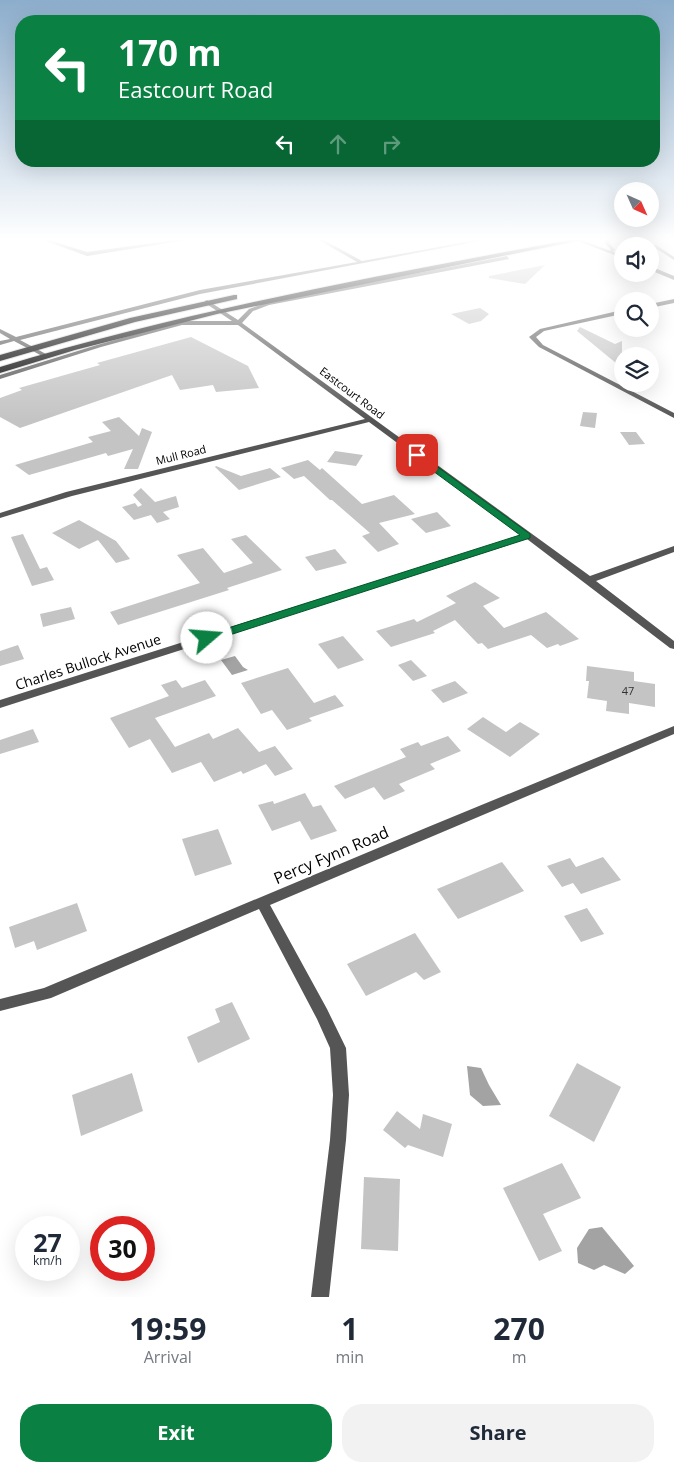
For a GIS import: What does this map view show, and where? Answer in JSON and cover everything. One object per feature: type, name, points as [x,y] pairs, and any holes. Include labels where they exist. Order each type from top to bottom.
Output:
[{"type":"highway","points":[[0,358],[31,348],[220,300]]},
{"type":"highway","points":[[0,370],[44,355],[219,310],[272,300]]},
{"type":"street","points":[[0,343],[169,300]]},
{"type":"street","points":[[0,377],[91,348],[182,323],[239,323],[251,310],[287,300]]},
{"type":"street","points":[[659,304],[674,301]]},
{"type":"street","name":"Eastcourt Road","points":[[207,302],[239,323],[589,580],[674,646]]},
{"type":"street","points":[[614,314],[542,330],[535,333],[532,337],[541,346],[674,416]]},
{"type":"street","points":[[0,331],[44,355]]},
{"type":"street","name":"Mull Road","points":[[0,516],[69,494],[369,420]]},
{"type":"street","name":"Charles Bullock Avenue","points":[[0,704],[527,536]]},
{"type":"street","points":[[589,580],[674,549]]},
{"type":"street","name":"Percy Fynn Road","points":[[0,1005],[46,994],[674,730]]},
{"type":"street","points":[[262,902],[322,1014],[338,1048],[341,1095],[340,1122],[320,1297]]},
{"type":"shaded area","points":[[235,656],[243,667],[248,670],[232,675],[221,660]]},
{"type":"shaded area","points":[[467,1066],[481,1068],[501,1105],[483,1106],[470,1095]]},
{"type":"shaded area","points":[[602,1227],[634,1266],[625,1274],[604,1265],[594,1270],[578,1263],[577,1248],[589,1229]]},
{"type":"building","points":[[480,308],[489,314],[481,321],[469,324],[451,314]]},
{"type":"building","points":[[580,327],[615,344],[622,341],[622,347],[614,347],[614,361],[577,331]]},
{"type":"building","points":[[191,337],[248,366],[259,388],[216,392],[213,385],[180,390],[172,375],[20,428],[0,417],[0,398],[22,390],[19,388],[100,365],[97,363]]},
{"type":"building","points":[[583,412],[597,413],[595,428],[580,426]]},
{"type":"building","points":[[119,417],[139,436],[142,428],[152,432],[138,469],[124,469],[133,449],[108,456],[106,453],[29,475],[15,465],[93,442],[88,437],[111,431],[102,422]]},
{"type":"building","points":[[620,432],[636,432],[645,444],[629,445]]},
{"type":"building","points":[[335,451],[363,455],[356,466],[327,462]]},
{"type":"building","points":[[308,460],[320,470],[322,468],[362,504],[394,495],[415,514],[379,523],[399,544],[378,552],[362,536],[370,533],[332,500],[304,476],[294,479],[281,468]]},
{"type":"building","points":[[216,466],[241,476],[270,468],[281,477],[239,490]]},
{"type":"building","points":[[141,488],[155,502],[176,496],[179,507],[163,512],[170,519],[157,523],[151,515],[134,520],[122,507],[135,503],[138,507],[142,505],[133,495]]},
{"type":"building","points":[[437,512],[451,526],[426,533],[411,519]]},
{"type":"building","points":[[79,520],[116,541],[130,559],[116,563],[98,540],[79,549],[52,533]]},
{"type":"building","points":[[23,534],[40,569],[47,567],[54,580],[32,586],[11,537]]},
{"type":"building","points":[[246,535],[282,570],[227,588],[229,590],[118,625],[110,612],[200,583],[177,555],[203,548],[224,573],[253,563],[231,539]]},
{"type":"building","points":[[335,549],[347,563],[316,571],[305,557]]},
{"type":"building","points":[[475,582],[500,598],[483,606],[504,628],[546,612],[579,639],[560,646],[558,644],[547,648],[531,635],[488,649],[482,643],[478,644],[455,620],[433,631],[435,633],[391,647],[376,631],[414,619],[417,622],[456,603],[446,596]]},
{"type":"building","points":[[71,607],[75,619],[43,627],[40,614]]},
{"type":"building","points":[[343,636],[364,660],[338,669],[318,644]]},
{"type":"building","points":[[18,645],[24,659],[0,666],[0,651]]},
{"type":"building","points":[[411,660],[427,676],[413,681],[398,665]]},
{"type":"building","points":[[587,666],[634,672],[634,681],[655,684],[655,707],[629,703],[629,714],[606,711],[607,701],[587,698],[589,681],[586,681]]},
{"type":"building","points":[[288,668],[314,703],[335,695],[344,706],[309,718],[312,721],[287,730],[272,710],[261,714],[241,683]]},
{"type":"building","points":[[176,680],[182,688],[205,680],[216,696],[155,718],[175,747],[209,733],[213,739],[238,728],[259,752],[275,746],[293,769],[275,776],[266,764],[243,774],[241,771],[214,782],[201,762],[172,773],[150,739],[129,748],[110,718],[169,696],[161,685]]},
{"type":"building","points":[[455,681],[468,693],[443,703],[431,690]]},
{"type":"building","points":[[483,717],[506,732],[520,722],[540,734],[510,757],[467,729]]},
{"type":"building","points":[[33,729],[39,742],[0,754],[0,740]]},
{"type":"building","points":[[448,736],[461,751],[430,764],[435,769],[399,784],[405,791],[384,800],[374,787],[345,799],[334,786],[406,757],[400,749],[418,742],[421,746]]},
{"type":"building","points":[[305,793],[313,807],[321,805],[337,831],[311,840],[300,821],[272,831],[258,805],[273,801],[274,804]]},
{"type":"building","points":[[218,829],[232,864],[195,876],[182,839]]},
{"type":"building","points":[[603,857],[621,880],[581,894],[573,883],[562,887],[547,866],[570,858],[576,867]]},
{"type":"building","points":[[502,862],[524,891],[458,919],[437,889]]},
{"type":"building","points":[[77,903],[87,931],[37,950],[34,941],[15,948],[9,927]]},
{"type":"building","points":[[587,908],[604,934],[581,942],[564,916]]},
{"type":"building","points":[[415,933],[441,972],[424,980],[416,972],[366,996],[347,964]]},
{"type":"building","points":[[232,1002],[250,1039],[198,1063],[187,1037],[220,1022],[215,1009]]},
{"type":"building","points":[[577,1063],[621,1087],[594,1142],[549,1116]]},
{"type":"building","points":[[132,1073],[143,1111],[81,1136],[72,1095]]},
{"type":"building","points":[[397,1111],[420,1129],[423,1114],[452,1124],[443,1157],[408,1145],[405,1148],[383,1130]]},
{"type":"building","points":[[562,1163],[581,1198],[543,1214],[562,1251],[539,1261],[503,1188]]},
{"type":"building","points":[[364,1177],[400,1179],[398,1251],[361,1249]]},
{"type":"route","points":[[207,638],[527,536],[417,455]]}]
